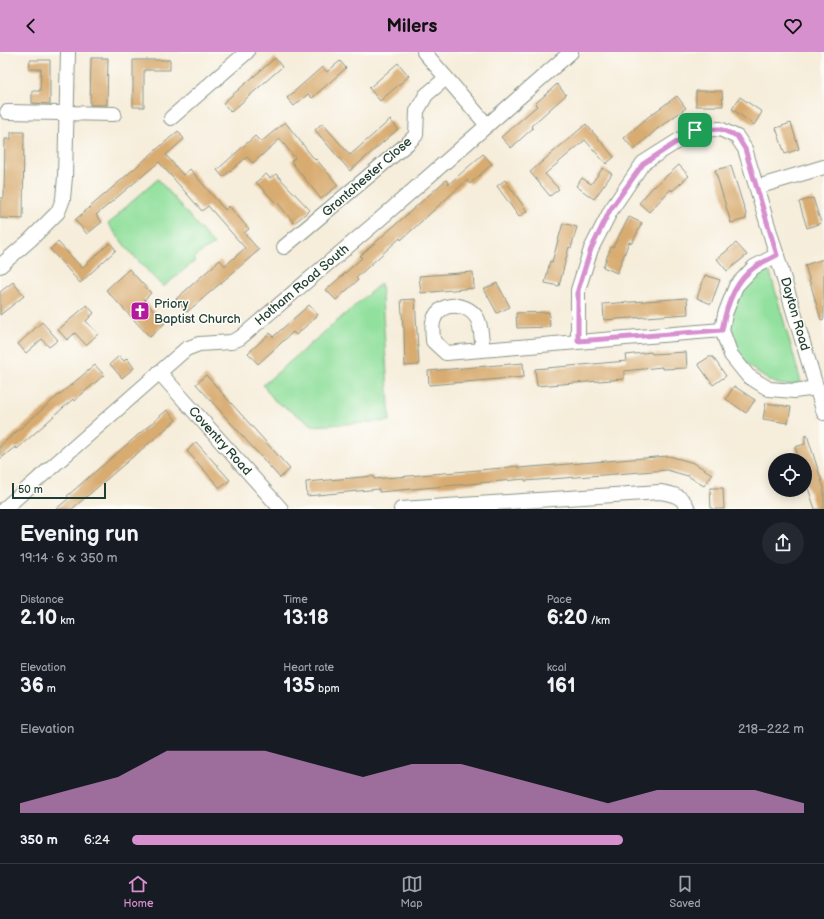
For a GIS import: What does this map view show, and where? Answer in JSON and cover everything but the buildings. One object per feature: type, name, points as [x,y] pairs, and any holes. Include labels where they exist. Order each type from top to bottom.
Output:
[{"type":"street","points":[[0,266],[30,240],[58,212],[63,199],[65,177],[68,52]]},
{"type":"street","points":[[171,118],[247,52]]},
{"type":"street","points":[[424,52],[487,125]]},
{"type":"street","name":"Hotham Road South","points":[[4,509],[186,349],[199,344],[231,342],[240,338],[379,220],[571,52]]},
{"type":"street","name":"Grantchester Close","points":[[284,247],[408,144],[416,135],[417,111],[426,95],[446,78]]},
{"type":"street","points":[[7,112],[114,114]]},
{"type":"street","name":"Dayton Road","points":[[578,341],[578,290],[591,249],[610,210],[643,164],[695,130],[720,129],[737,136],[745,149],[824,413]]},
{"type":"street","points":[[757,187],[824,167]]},
{"type":"street","points":[[777,255],[754,267],[736,286],[725,314],[722,330],[731,355],[748,376],[770,388],[794,391],[817,388]]},
{"type":"street","points":[[483,349],[722,330]]},
{"type":"street","name":"Coventry Road","points":[[159,372],[281,509]]},
{"type":"street","points":[[400,509],[660,492],[673,494],[680,497],[688,509]]},
{"type":"green space","points":[[158,179],[214,245],[201,252],[194,259],[195,261],[163,287],[129,251],[108,224]]},
{"type":"green space","points":[[763,272],[770,272],[801,382],[783,385],[768,379],[745,362],[739,355],[732,340],[730,324],[734,307],[742,291],[755,277]]},
{"type":"green space","points":[[381,283],[390,421],[314,426],[275,401],[263,385]]},
{"type":"place","name":"Priory Baptist Church","points":[[140,311]]},
{"type":"route","points":[[720,129],[737,136],[745,149],[777,255],[754,267],[736,286],[725,314],[722,330],[578,341],[578,290],[591,249],[610,210],[643,164],[695,130],[720,129]]}]
